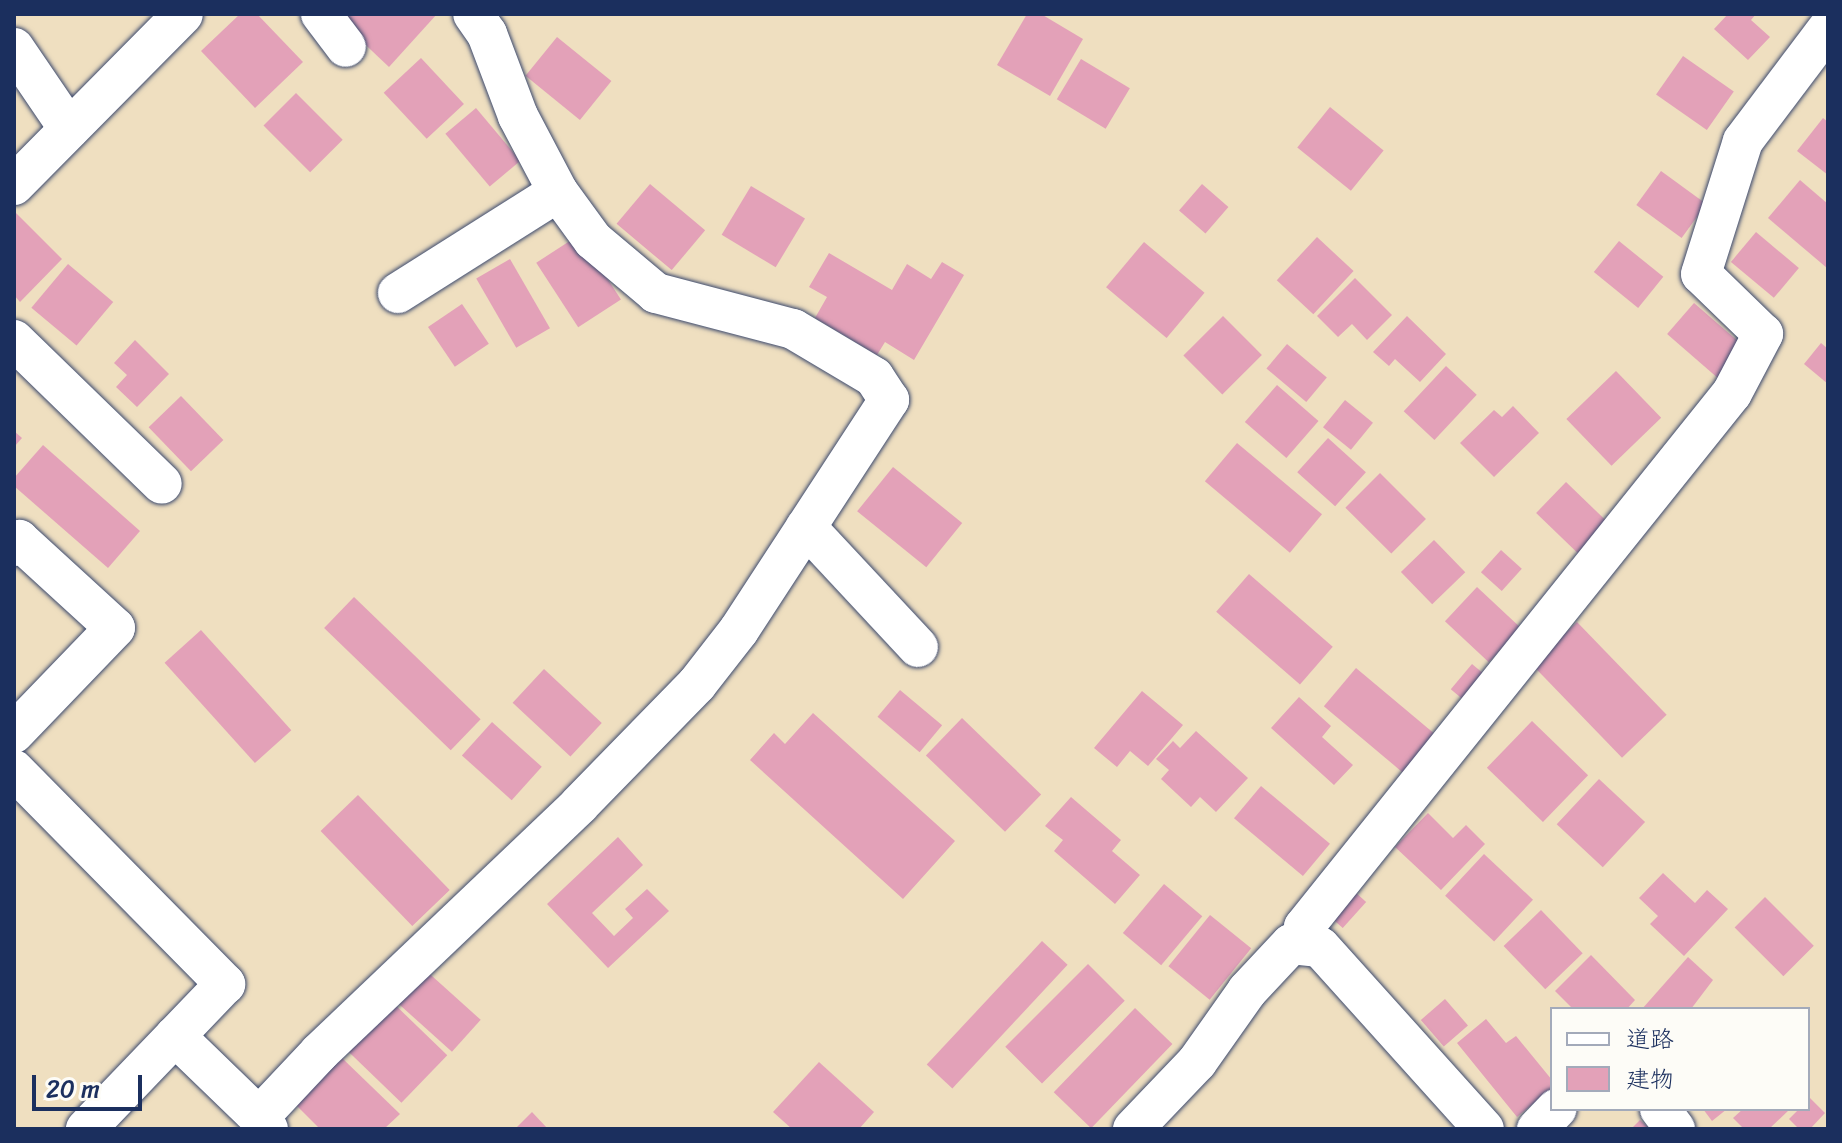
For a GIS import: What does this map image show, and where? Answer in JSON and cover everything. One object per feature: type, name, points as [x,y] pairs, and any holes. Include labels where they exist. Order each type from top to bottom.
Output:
[{"type":"street","points":[[14,185],[183,14]]},
{"type":"street","points":[[321,14],[346,47]]},
{"type":"street","points":[[175,1036],[264,1123],[697,684],[889,400],[874,377],[793,329],[656,293],[593,240],[558,192],[518,116],[487,34],[473,14]]},
{"type":"street","points":[[1303,945],[1304,927],[1732,393],[1763,334],[1701,274],[1743,141],[1814,74],[1828,28]]},
{"type":"street","points":[[14,48],[69,129]]},
{"type":"street","points":[[398,293],[558,192]]},
{"type":"street","points":[[14,340],[162,484]]},
{"type":"street","points":[[806,527],[918,647]]},
{"type":"street","points":[[14,546],[19,540],[115,628],[14,733]]},
{"type":"street","points":[[14,770],[225,984],[86,1129]]},
{"type":"street","points":[[1133,1129],[1197,1062],[1247,991],[1291,944],[1320,947],[1484,1129]]},
{"type":"street","points":[[1537,1129],[1554,1111]]},
{"type":"street","points":[[1662,1111],[1675,1129]]},
{"type":"building","points":[[240,14],[257,14],[303,62],[255,108],[201,51]]},
{"type":"building","points":[[339,14],[437,14],[389,67],[336,17]]},
{"type":"building","points":[[1027,14],[1041,14],[1083,39],[1050,96],[997,65]]},
{"type":"building","points":[[1728,14],[1756,14],[1751,20],[1770,37],[1748,60],[1714,29]]},
{"type":"building","points":[[557,37],[611,81],[580,120],[526,76]]},
{"type":"building","points":[[1683,56],[1734,92],[1707,130],[1656,95]]},
{"type":"building","points":[[421,58],[464,104],[427,139],[384,93]]},
{"type":"building","points":[[1081,59],[1130,88],[1106,129],[1057,99]]},
{"type":"building","points":[[296,93],[343,140],[310,172],[263,126]]},
{"type":"building","points":[[1330,107],[1384,150],[1351,191],[1297,147]]},
{"type":"building","points":[[476,108],[520,161],[490,187],[445,134]]},
{"type":"building","points":[[1823,118],[1828,122],[1828,175],[1797,151]]},
{"type":"building","points":[[1661,171],[1706,204],[1682,238],[1636,205]]},
{"type":"building","points":[[1800,180],[1828,204],[1827,268],[1768,218]]},
{"type":"building","points":[[650,184],[705,230],[672,270],[617,224]]},
{"type":"building","points":[[1202,184],[1228,207],[1205,233],[1179,210]]},
{"type":"building","points":[[751,186],[805,218],[776,267],[722,235]]},
{"type":"building","points":[[14,211],[62,259],[20,302],[14,295]]},
{"type":"building","points":[[1756,232],[1799,268],[1774,298],[1731,262]]},
{"type":"building","points":[[579,235],[621,300],[578,327],[536,263]]},
{"type":"building","points":[[1317,237],[1354,271],[1313,314],[1277,280]]},
{"type":"building","points":[[1619,241],[1663,277],[1638,308],[1594,272]]},
{"type":"building","points":[[1144,242],[1205,293],[1167,338],[1106,287]]},
{"type":"building","points":[[829,253],[892,290],[907,264],[931,279],[942,262],[964,275],[914,360],[885,342],[877,355],[815,318],[827,297],[809,287]]},
{"type":"building","points":[[510,259],[550,328],[516,348],[476,278]]},
{"type":"building","points":[[68,264],[113,302],[77,346],[31,308]]},
{"type":"building","points":[[1355,278],[1392,315],[1367,340],[1352,324],[1338,337],[1317,316]]},
{"type":"building","points":[[1694,303],[1750,352],[1723,382],[1667,334]]},
{"type":"building","points":[[462,304],[489,344],[455,367],[428,327]]},
{"type":"building","points":[[1223,316],[1262,355],[1222,394],[1183,356]]},
{"type":"building","points":[[1407,316],[1446,354],[1420,382],[1395,359],[1389,366],[1373,352]]},
{"type":"building","points":[[135,340],[169,374],[137,407],[116,387],[127,375],[114,363]]},
{"type":"building","points":[[1821,343],[1828,349],[1828,384],[1804,364]]},
{"type":"building","points":[[1287,344],[1327,377],[1306,402],[1266,369]]},
{"type":"building","points":[[1446,366],[1477,395],[1434,440],[1404,411]]},
{"type":"building","points":[[1616,371],[1661,418],[1612,466],[1566,419]]},
{"type":"building","points":[[1277,385],[1319,421],[1286,458],[1245,422]]},
{"type":"building","points":[[181,396],[223,440],[191,471],[149,427]]},
{"type":"building","points":[[1345,400],[1373,423],[1351,450],[1323,427]]},
{"type":"building","points":[[1513,406],[1539,433],[1494,477],[1460,443],[1494,410],[1502,417]]},
{"type":"building","points":[[14,431],[22,438],[14,447]]},
{"type":"building","points":[[1328,438],[1366,472],[1335,506],[1297,472]]},
{"type":"building","points":[[1237,443],[1322,514],[1290,553],[1205,481]]},
{"type":"building","points":[[43,445],[140,531],[108,568],[14,486],[14,478]]},
{"type":"building","points":[[893,467],[962,523],[926,567],[857,511]]},
{"type":"building","points":[[1380,473],[1426,519],[1391,554],[1345,508]]},
{"type":"building","points":[[1566,482],[1611,525],[1581,556],[1536,513]]},
{"type":"building","points":[[1434,540],[1465,572],[1432,604],[1401,572]]},
{"type":"building","points":[[1501,550],[1522,569],[1502,591],[1481,572]]},
{"type":"building","points":[[1249,574],[1333,647],[1300,685],[1216,612]]},
{"type":"building","points":[[1477,587],[1521,628],[1489,662],[1445,621]]},
{"type":"building","points":[[354,597],[481,719],[451,750],[324,628]]},
{"type":"building","points":[[1577,622],[1667,715],[1622,758],[1532,665]]},
{"type":"building","points":[[201,630],[291,730],[255,763],[165,663]]},
{"type":"building","points":[[1472,664],[1484,674],[1463,700],[1451,689]]},
{"type":"building","points":[[1356,668],[1441,739],[1409,778],[1324,706]]},
{"type":"building","points":[[544,669],[602,723],[570,757],[513,703]]},
{"type":"building","points":[[900,690],[942,725],[920,752],[878,717]]},
{"type":"building","points":[[1142,691],[1183,725],[1148,766],[1130,751],[1117,767],[1094,748]]},
{"type":"building","points":[[1299,697],[1331,726],[1322,737],[1353,765],[1334,785],[1271,728]]},
{"type":"building","points":[[813,713],[955,841],[903,899],[750,760],[774,733],[785,744]]},
{"type":"building","points":[[962,718],[1041,794],[1005,832],[926,755]]},
{"type":"building","points":[[1532,721],[1588,775],[1543,822],[1487,768]]},
{"type":"building","points":[[492,722],[542,767],[512,800],[462,755]]},
{"type":"building","points":[[1196,731],[1248,778],[1216,812],[1200,797],[1191,807],[1161,779],[1169,770],[1156,759],[1173,741],[1180,748]]},
{"type":"building","points":[[1599,779],[1645,822],[1603,867],[1557,824]]},
{"type":"building","points":[[1261,786],[1330,844],[1303,876],[1234,818]]},
{"type":"building","points":[[358,795],[450,890],[412,926],[321,831]]},
{"type":"building","points":[[1071,797],[1121,840],[1112,851],[1140,875],[1115,904],[1054,851],[1063,840],[1045,826]]},
{"type":"building","points":[[1428,813],[1453,838],[1466,825],[1485,844],[1441,890],[1395,847]]},
{"type":"building","points":[[618,837],[643,865],[592,913],[614,936],[633,918],[625,909],[647,889],[669,911],[608,968],[547,904]]},
{"type":"building","points":[[1484,854],[1533,900],[1494,941],[1445,896]]},
{"type":"building","points":[[1663,873],[1695,903],[1707,890],[1728,909],[1684,956],[1650,924],[1658,916],[1639,898]]},
{"type":"building","points":[[1164,884],[1202,916],[1161,965],[1123,933]]},
{"type":"building","points":[[1355,892],[1366,902],[1343,928],[1332,918]]},
{"type":"building","points":[[1765,897],[1814,946],[1783,976],[1735,927]]},
{"type":"building","points":[[1541,910],[1583,953],[1545,989],[1504,946]]},
{"type":"building","points":[[1210,915],[1251,948],[1210,1000],[1168,966]]},
{"type":"building","points":[[1042,941],[1068,965],[952,1088],[927,1065]]},
{"type":"building","points":[[1591,955],[1635,1000],[1629,1007],[1571,1007],[1555,991]]},
{"type":"building","points":[[1688,957],[1713,980],[1693,1007],[1644,1007]]},
{"type":"building","points":[[1088,964],[1125,1001],[1042,1084],[1005,1047]]},
{"type":"building","points":[[422,967],[481,1020],[452,1052],[393,999]]},
{"type":"building","points":[[389,999],[447,1055],[401,1103],[343,1046]]},
{"type":"building","points":[[1445,999],[1468,1025],[1444,1046],[1421,1020]]},
{"type":"building","points":[[1135,1008],[1172,1044],[1091,1128],[1054,1092]]},
{"type":"building","points":[[1486,1019],[1506,1043],[1516,1036],[1550,1078],[1550,1090],[1517,1117],[1457,1043]]},
{"type":"building","points":[[342,1058],[400,1114],[384,1129],[320,1129],[294,1103]]},
{"type":"building","points":[[819,1062],[874,1112],[859,1129],[792,1129],[773,1112]]},
{"type":"building","points":[[1810,1098],[1825,1113],[1810,1129],[1799,1129],[1789,1119],[1797,1111],[1810,1111]]},
{"type":"building","points":[[1704,1111],[1724,1111],[1712,1121]]},
{"type":"building","points":[[1741,1111],[1788,1111],[1769,1129],[1744,1129],[1733,1118]]},
{"type":"building","points":[[532,1112],[548,1129],[515,1129]]},
{"type":"building","points":[[1640,1120],[1650,1129],[1631,1129]]}]
